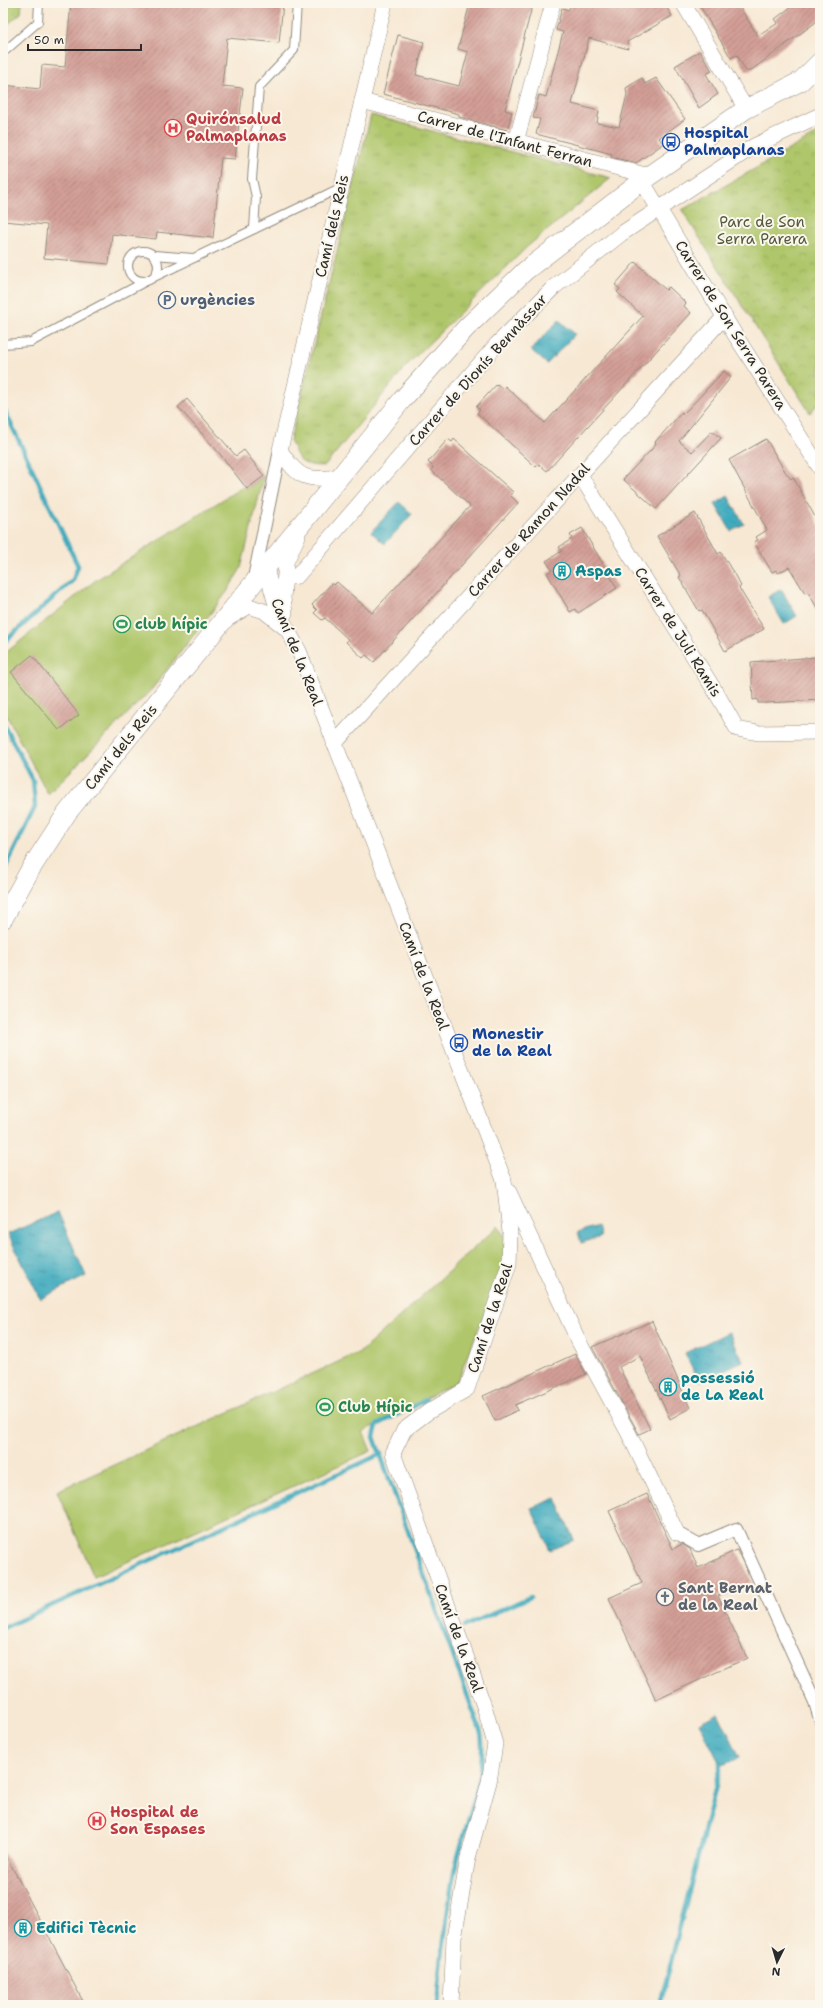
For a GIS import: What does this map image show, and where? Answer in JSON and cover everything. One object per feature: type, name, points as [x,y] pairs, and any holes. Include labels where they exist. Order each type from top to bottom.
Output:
[{"type":"street","name":"Camí dels Reis","points":[[253,585],[280,450],[340,188],[385,3]]},
{"type":"street","points":[[516,142],[553,3]]},
{"type":"street","points":[[682,3],[746,109]]},
{"type":"street","points":[[646,179],[746,109],[801,81],[820,62]]},
{"type":"street","points":[[801,81],[820,79]]},
{"type":"street","name":"Carrer de l'Infant Ferran","points":[[362,101],[516,142],[646,179]]},
{"type":"street","name":"Carrer de Dionís Bennàssar","points":[[285,578],[297,576],[497,344],[554,287],[621,234],[754,146],[820,115]]},
{"type":"street","name":"Camí dels Reis","points":[[3,919],[30,870],[67,813],[303,524],[402,400],[466,328],[525,271],[646,179]]},
{"type":"street","name":"Carrer de Son Serra Parera","points":[[646,179],[660,208],[725,316],[820,468]]},
{"type":"street","name":"Carrer de Ramon Nadal","points":[[334,744],[725,316]]},
{"type":"street","points":[[280,450],[288,463],[299,474],[315,479],[340,477]]},
{"type":"street","name":"Carrer de Juli Ramis","points":[[580,475],[713,688],[736,729],[758,733],[820,732]]},
{"type":"street","points":[[287,630],[283,598],[286,562],[303,524]]},
{"type":"street","name":"Camí de la Real","points":[[266,569],[278,612],[299,651],[504,1180],[510,1232],[509,1264],[467,1389],[428,1412],[404,1430],[393,1453],[485,1709],[495,1744],[489,1782],[468,1858],[454,1938],[451,2005]]},
{"type":"street","points":[[224,620],[249,606],[264,611],[287,630]]},
{"type":"street","points":[[504,1180],[579,1342],[629,1434],[678,1533],[698,1545],[736,1529],[815,1702],[820,1719]]},
{"type":"lane","points":[[3,50],[6,50],[38,22],[39,3]]},
{"type":"lane","points":[[254,229],[256,197],[252,179],[259,87],[294,50],[297,3]]},
{"type":"lane","points":[[3,344],[31,342],[150,279],[340,188]]},
{"type":"lane","points":[[154,255],[158,264],[156,272],[150,279],[145,280],[135,278],[129,265],[130,260],[136,253],[146,251],[154,255],[194,258]]},
{"type":"green space","points":[[3,3],[22,3],[21,13],[3,28]]},
{"type":"green space","points":[[371,115],[611,178],[528,246],[407,365],[325,466],[310,465],[305,464],[298,458],[290,440]]},
{"type":"green space","name":"Parc de Son Serra Parera","points":[[820,132],[820,401],[810,413],[682,210]]},
{"type":"green space","name":"club hípic","points":[[264,476],[241,568],[227,592],[152,689],[48,794],[3,709],[3,655],[96,580],[244,486],[247,489]]},
{"type":"green space","name":"Club Hípic","points":[[498,1226],[505,1238],[506,1260],[457,1382],[363,1432],[371,1451],[94,1577],[57,1491],[362,1351]]},
{"type":"water","points":[[559,320],[575,334],[547,364],[531,350]]},
{"type":"water","points":[[728,496],[744,524],[731,531],[715,504]]},
{"type":"water","points":[[399,502],[412,514],[385,544],[371,532]]},
{"type":"water","points":[[781,589],[797,616],[784,624],[768,597]]},
{"type":"water","points":[[58,1212],[86,1276],[40,1299],[8,1234]]},
{"type":"water","points":[[598,1226],[601,1237],[581,1243],[578,1232]]},
{"type":"water","points":[[729,1332],[743,1361],[699,1382],[685,1353]]},
{"type":"water","points":[[556,1498],[574,1540],[550,1550],[531,1508]]},
{"type":"water","points":[[718,1713],[740,1757],[721,1766],[699,1723]]},
{"type":"building","points":[[71,3],[283,3],[279,43],[227,38],[222,86],[243,88],[235,159],[221,158],[213,238],[157,232],[156,239],[112,234],[109,264],[44,258],[47,225],[3,221],[3,85],[40,89],[42,65],[65,67]]},
{"type":"building","points":[[470,3],[533,3],[505,110],[512,112],[507,130],[459,117],[459,114],[383,94],[398,35],[424,42],[416,75],[459,86],[468,52],[458,49]]},
{"type":"building","points":[[570,3],[664,3],[672,16],[627,42],[628,49],[589,38],[572,104],[599,111],[597,123],[619,127],[627,95],[626,88],[642,78],[645,84],[656,78],[685,119],[659,138],[663,144],[636,163],[611,157],[612,154],[536,134],[540,119],[533,118],[539,95],[546,97],[563,32],[556,30],[562,8],[569,10]]},
{"type":"building","points":[[698,3],[737,3],[758,36],[778,23],[775,19],[796,3],[820,3],[820,19],[750,71],[746,71],[737,55],[731,58]]},
{"type":"building","points":[[700,51],[712,71],[706,74],[718,94],[699,108],[675,66]]},
{"type":"building","points":[[635,262],[666,290],[669,287],[686,303],[684,306],[691,313],[547,471],[539,464],[536,467],[477,413],[480,410],[476,407],[497,384],[503,389],[505,386],[545,423],[643,316],[617,292],[620,289],[615,285]]},
{"type":"building","points":[[724,371],[731,377],[679,441],[692,452],[712,431],[721,438],[656,509],[623,479],[652,449],[656,443],[655,442],[682,412],[683,414]]},
{"type":"building","points":[[187,399],[236,456],[244,450],[264,476],[247,489],[220,454],[178,407]]},
{"type":"building","points":[[448,439],[452,442],[454,439],[513,492],[510,495],[518,503],[374,662],[366,655],[363,658],[346,642],[348,639],[325,618],[322,620],[314,613],[317,610],[312,605],[332,583],[334,585],[337,582],[372,613],[470,506],[431,470],[433,467],[428,462]]},
{"type":"building","points":[[766,439],[786,473],[791,479],[793,477],[820,526],[820,613],[808,592],[805,593],[789,567],[778,573],[776,570],[772,572],[754,542],[758,540],[756,537],[767,530],[729,460]]},
{"type":"building","points":[[695,513],[718,554],[721,552],[741,586],[739,588],[764,629],[725,651],[702,610],[699,611],[679,577],[681,576],[657,536]]},
{"type":"building","name":"Aspas","points":[[582,528],[617,588],[578,613],[575,609],[570,612],[547,573],[552,570],[546,561],[562,551],[559,547],[572,539],[570,535]]},
{"type":"building","points":[[32,655],[79,715],[59,730],[11,672]]},
{"type":"building","points":[[817,657],[820,700],[758,703],[758,699],[753,700],[751,662]]},
{"type":"building","name":"possessió de La Real","points":[[652,1321],[690,1408],[670,1419],[640,1356],[619,1367],[650,1429],[639,1434],[592,1347]]},
{"type":"building","points":[[575,1354],[586,1374],[515,1405],[518,1410],[495,1421],[483,1396]]},
{"type":"building","name":"Sant Bernat de la Real","points":[[647,1494],[673,1549],[682,1544],[690,1549],[698,1568],[737,1550],[752,1582],[718,1596],[747,1658],[656,1700],[609,1598],[642,1583],[609,1511]]},
{"type":"building","name":"Edifici Tècnic","points":[[3,1850],[85,2005],[3,2005]]},
{"type":"waterway","points":[[3,407],[78,566],[73,580],[3,643]]},
{"type":"waterway","points":[[3,723],[33,780],[35,807],[3,873]]},
{"type":"waterway","points":[[426,1400],[377,1425],[374,1437],[481,1733],[481,1768],[473,1806],[453,1878],[437,2005]]},
{"type":"waterway","points":[[3,1628],[381,1454]]},
{"type":"waterway","points":[[465,1626],[530,1597]]},
{"type":"waterway","points":[[660,2005],[721,1766]]},
{"type":"place","name":"Quirónsalud Palmaplanas","points":[[173,128]]},
{"type":"place","name":"Hospital Palmaplanas","points":[[671,142]]},
{"type":"place","name":"urgències","points":[[167,300]]},
{"type":"place","name":"Aspas","points":[[562,571]]},
{"type":"place","name":"club hípic","points":[[122,624]]},
{"type":"place","name":"Monestir de la Real","points":[[459,1043]]},
{"type":"place","name":"possessió de La Real","points":[[668,1387]]},
{"type":"place","name":"Club Hípic","points":[[325,1407]]},
{"type":"place","name":"Sant Bernat de la Real","points":[[665,1597]]},
{"type":"place","name":"Hospital de Son Espases","points":[[97,1821]]},
{"type":"place","name":"Edifici Tècnic","points":[[23,1928]]}]
